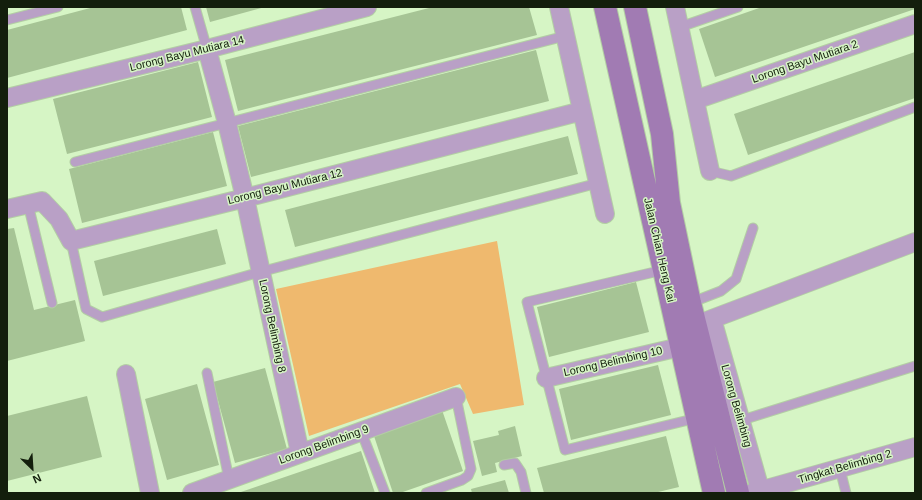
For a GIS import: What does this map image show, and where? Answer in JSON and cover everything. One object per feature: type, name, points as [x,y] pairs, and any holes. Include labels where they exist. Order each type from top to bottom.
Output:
[{"type":"main road","name":"Jalan Chian Heng Kai","points":[[605,7],[680,347],[714,493]]},
{"type":"main road","name":"Jalan Chian Heng Kai","points":[[636,7],[662,134],[669,203],[690,303],[704,322],[731,423],[738,493]]},
{"type":"street","name":"Lorong Bayu Mutiara 14","points":[[7,98],[206,49],[367,7]]},
{"type":"street","points":[[559,7],[605,214]]},
{"type":"street","points":[[675,7],[710,171]]},
{"type":"street","name":"Lorong Bayu Mutiara 2","points":[[695,100],[915,24]]},
{"type":"street","name":"Lorong Belimbing 8","points":[[206,49],[227,123],[245,198],[300,453]]},
{"type":"street","name":"Lorong Bayu Mutiara 12","points":[[71,241],[245,198],[582,111]]},
{"type":"street","points":[[7,209],[42,201],[59,219],[71,241]]},
{"type":"street","points":[[704,322],[915,242]]},
{"type":"street","name":"Lorong Belimbing 10","points":[[546,378],[680,347]]},
{"type":"street","points":[[126,374],[150,493]]},
{"type":"street","name":"Lorong Belimbing 9","points":[[192,493],[456,397]]},
{"type":"street","name":"Lorong Belimbing","points":[[731,423],[757,492]]},
{"type":"street","name":"Tingkat Belimbing 2","points":[[757,492],[915,447]]},
{"type":"lane","points":[[7,20],[58,7]]},
{"type":"lane","points":[[195,7],[206,49]]},
{"type":"lane","points":[[680,27],[738,7]]},
{"type":"lane","points":[[75,162],[565,36]]},
{"type":"lane","points":[[710,171],[730,176],[915,107]]},
{"type":"lane","points":[[71,241],[86,309],[102,317],[260,272],[598,183]]},
{"type":"lane","points":[[28,204],[52,303]]},
{"type":"lane","points":[[690,303],[721,290],[736,279],[753,228]]},
{"type":"lane","points":[[663,270],[527,302],[565,450],[697,418]]},
{"type":"lane","points":[[731,423],[915,366]]},
{"type":"lane","points":[[207,373],[229,480]]},
{"type":"lane","points":[[426,493],[462,480],[468,476],[471,469],[456,397]]},
{"type":"lane","points":[[361,431],[385,493]]},
{"type":"lane","points":[[504,465],[515,463],[521,472],[526,493]]},
{"type":"lane","points":[[840,468],[846,493]]},
{"type":"shaded area","points":[[497,241],[524,405],[473,414],[460,384],[309,436],[276,289]]},
{"type":"building","points":[[94,7],[181,7],[187,30],[7,78],[7,30]]},
{"type":"building","points":[[206,7],[265,7],[210,22]]},
{"type":"building","points":[[433,7],[529,7],[537,35],[238,111],[225,60]]},
{"type":"building","points":[[762,7],[915,7],[915,9],[715,77],[699,29]]},
{"type":"building","points":[[536,50],[549,101],[251,177],[238,126]]},
{"type":"building","points":[[915,52],[915,98],[748,155],[734,114]]},
{"type":"building","points":[[198,62],[212,117],[67,154],[53,99]]},
{"type":"building","points":[[213,132],[227,186],[82,223],[69,169]]},
{"type":"building","points":[[568,136],[578,174],[295,247],[285,210]]},
{"type":"building","points":[[14,228],[34,310],[75,300],[85,341],[7,361],[7,229]]},
{"type":"building","points":[[217,229],[226,264],[103,296],[94,261]]},
{"type":"building","points":[[636,282],[649,332],[549,357],[537,307]]},
{"type":"building","points":[[658,365],[671,415],[571,440],[559,389]]},
{"type":"building","points":[[265,368],[287,449],[235,463],[213,382]]},
{"type":"building","points":[[197,384],[219,465],[167,480],[145,399]]},
{"type":"building","points":[[87,396],[102,457],[7,481],[7,416]]},
{"type":"building","points":[[442,410],[463,471],[400,493],[393,493],[373,433]]},
{"type":"building","points":[[515,426],[522,456],[495,463],[497,472],[482,476],[473,441],[499,435],[498,431]]},
{"type":"building","points":[[666,436],[679,487],[654,493],[544,493],[537,468]]},
{"type":"building","points":[[361,451],[375,493],[238,493]]},
{"type":"building","points":[[505,480],[509,493],[472,493],[471,489]]}]
